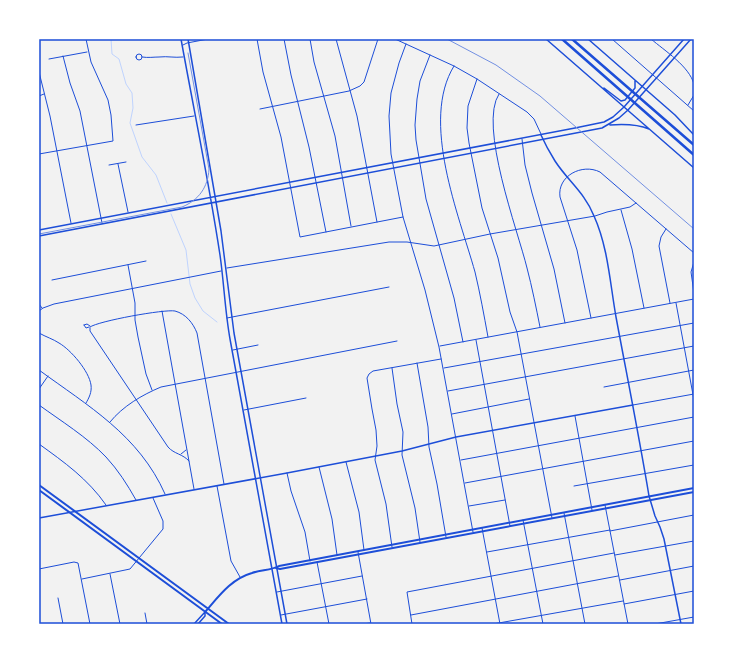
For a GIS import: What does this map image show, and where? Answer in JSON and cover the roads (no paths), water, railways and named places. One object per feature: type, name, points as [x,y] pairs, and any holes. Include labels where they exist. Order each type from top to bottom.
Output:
[{"type":"highway","points":[[562,39],[694,155]]},
{"type":"highway","points":[[572,39],[694,145]]},
{"type":"main road","points":[[181,39],[216,232],[222,271],[226,318],[282,624]]},
{"type":"main road","points":[[188,39],[221,231],[236,350],[287,624]]},
{"type":"main road","points":[[546,39],[694,168]]},
{"type":"main road","points":[[588,39],[675,115],[694,135]]},
{"type":"main road","points":[[39,230],[444,154],[604,122],[624,107],[684,39]]},
{"type":"main road","points":[[608,125],[628,110],[691,39]]},
{"type":"main road","points":[[601,86],[621,101],[625,100],[635,88],[635,80]]},
{"type":"main road","points":[[39,236],[543,140],[594,130],[608,125],[629,124],[641,126],[653,131]]},
{"type":"main road","points":[[592,125],[594,130]]},
{"type":"main road","points":[[575,128],[577,133]]},
{"type":"main road","points":[[541,135],[556,162],[583,194],[595,216],[611,281],[649,496],[666,546],[681,624]]},
{"type":"main road","points":[[264,188],[265,192]]},
{"type":"main road","points":[[243,191],[244,197]]},
{"type":"main road","points":[[216,232],[221,231]]},
{"type":"main road","points":[[39,518],[346,462],[402,451],[456,437],[633,405]]},
{"type":"main road","points":[[249,445],[254,444]]},
{"type":"main road","points":[[39,485],[229,624]]},
{"type":"main road","points":[[276,568],[279,566],[337,554],[564,512],[650,500],[694,488]]},
{"type":"main road","points":[[39,490],[222,624]]},
{"type":"main road","points":[[605,506],[649,496],[694,492]]},
{"type":"main road","points":[[194,624],[222,591],[240,577],[257,571],[272,568],[280,569],[524,524],[565,516],[592,508]]},
{"type":"main road","points":[[261,510],[265,509]]},
{"type":"main road","points":[[94,531],[97,527]]},
{"type":"main road","points":[[266,537],[270,536]]},
{"type":"main road","points":[[114,546],[117,542]]},
{"type":"main road","points":[[161,580],[164,576]]},
{"type":"main road","points":[[183,596],[186,592]]},
{"type":"main road","points":[[198,624],[205,616],[205,612]]},
{"type":"street","points":[[39,154],[113,140],[108,100],[103,86],[94,70],[86,39]]},
{"type":"street","points":[[182,46],[208,39]]},
{"type":"street","points":[[257,39],[263,72],[281,138],[300,237],[403,217]]},
{"type":"street","points":[[284,39],[307,134],[326,232]]},
{"type":"street","points":[[310,39],[314,62],[334,136],[352,227]]},
{"type":"street","points":[[336,39],[357,116],[377,222]]},
{"type":"street","points":[[260,109],[349,91],[360,86],[364,82],[378,39]]},
{"type":"street","points":[[395,39],[454,66],[500,94],[527,112],[534,119],[541,135]]},
{"type":"street","points":[[612,39],[694,111]]},
{"type":"street","points":[[651,39],[689,72],[694,84]]},
{"type":"street","points":[[406,44],[391,93],[389,135],[392,163],[403,217],[425,290],[439,347],[473,533]]},
{"type":"street","points":[[48,59],[88,51]]},
{"type":"street","points":[[430,55],[420,81],[417,99],[415,125],[418,158],[426,199],[454,298],[463,342]]},
{"type":"street","points":[[63,56],[70,83],[80,111],[103,224]]},
{"type":"street","points":[[142,57],[184,57]]},
{"type":"street","points":[[454,66],[445,90],[441,108],[444,154],[450,190],[479,290],[488,337]]},
{"type":"street","points":[[39,72],[45,94],[71,224]]},
{"type":"street","points":[[477,79],[468,106],[467,128],[470,148],[480,202],[505,286],[510,312],[517,332],[552,518]]},
{"type":"street","points":[[39,96],[45,94]]},
{"type":"street","points":[[500,94],[497,97],[494,112],[493,126],[495,144],[505,192],[531,284],[540,328]]},
{"type":"street","points":[[688,105],[694,95]]},
{"type":"street","points":[[136,126],[195,116]]},
{"type":"street","points":[[522,138],[530,186],[554,269],[565,323]]},
{"type":"street","points":[[109,165],[126,162]]},
{"type":"street","points":[[118,164],[129,213]]},
{"type":"street","points":[[591,318],[580,266],[559,194],[560,187],[568,177],[580,169],[588,168],[597,170],[604,175],[694,254]]},
{"type":"street","points":[[226,268],[378,244],[399,242],[431,246],[439,245],[490,234],[595,216],[630,207],[636,203]]},
{"type":"street","points":[[621,209],[632,249],[644,308]]},
{"type":"street","points":[[666,229],[661,237],[659,246],[670,304]]},
{"type":"street","points":[[52,280],[146,261]]},
{"type":"street","points":[[694,262],[691,276],[694,293]]},
{"type":"street","points":[[128,265],[133,288],[135,316],[144,366],[152,391]]},
{"type":"street","points":[[39,311],[54,304],[222,271]]},
{"type":"street","points":[[226,318],[389,287]]},
{"type":"street","points":[[439,347],[694,299]]},
{"type":"street","points":[[676,303],[694,400]]},
{"type":"street","points":[[39,304],[43,308]]},
{"type":"street","points":[[162,311],[194,490]]},
{"type":"street","points":[[189,462],[181,454],[174,452],[169,448],[90,331],[90,327],[88,324],[84,325],[86,328],[90,327],[93,325],[162,311],[171,311],[183,315],[191,322],[195,328],[224,484]]},
{"type":"street","points":[[443,369],[694,323]]},
{"type":"street","points":[[39,333],[58,342],[77,359],[91,385],[90,394],[86,404]]},
{"type":"street","points":[[476,340],[510,526]]},
{"type":"street","points":[[110,422],[120,411],[136,400],[152,391],[175,384],[397,341]]},
{"type":"street","points":[[232,350],[258,345]]},
{"type":"street","points":[[447,391],[694,346]]},
{"type":"street","points":[[392,548],[386,504],[374,456],[377,446],[376,430],[367,386],[367,378],[373,371],[441,358]]},
{"type":"street","points":[[417,363],[428,427],[429,444],[446,538]]},
{"type":"street","points":[[392,368],[403,432],[402,451],[415,508],[420,543]]},
{"type":"street","points":[[39,370],[110,422],[125,435],[152,470],[165,495]]},
{"type":"street","points":[[604,387],[694,370]]},
{"type":"street","points":[[39,389],[48,376]]},
{"type":"street","points":[[633,405],[694,394]]},
{"type":"street","points":[[243,410],[306,398]]},
{"type":"street","points":[[451,414],[530,399]]},
{"type":"street","points":[[39,406],[88,440],[105,456],[123,479],[136,501]]},
{"type":"street","points":[[574,415],[592,508]]},
{"type":"street","points":[[460,460],[694,417]]},
{"type":"street","points":[[464,483],[694,441]]},
{"type":"street","points":[[39,444],[84,478],[98,493],[106,506]]},
{"type":"street","points":[[181,454],[187,450]]},
{"type":"street","points":[[346,462],[359,512],[365,553]]},
{"type":"street","points":[[574,486],[694,465]]},
{"type":"street","points":[[319,467],[332,519],[338,558]]},
{"type":"street","points":[[287,473],[291,491],[305,532],[311,563]]},
{"type":"street","points":[[217,486],[231,561],[240,577]]},
{"type":"street","points":[[82,579],[128,570],[137,562],[163,529],[162,521],[153,498]]},
{"type":"street","points":[[469,506],[506,500]]},
{"type":"street","points":[[605,506],[624,605],[627,624],[625,624]]},
{"type":"street","points":[[564,512],[585,624]]},
{"type":"street","points":[[487,552],[694,515]]},
{"type":"street","points":[[523,520],[543,624]]},
{"type":"street","points":[[482,527],[500,623]]},
{"type":"street","points":[[412,624],[407,592],[532,568],[694,541]]},
{"type":"street","points":[[358,550],[371,623],[363,624]]},
{"type":"street","points":[[317,558],[329,624]]},
{"type":"street","points":[[39,569],[76,562],[79,565],[90,624]]},
{"type":"street","points":[[619,580],[694,566]]},
{"type":"street","points":[[110,574],[120,624]]},
{"type":"street","points":[[276,592],[362,576]]},
{"type":"street","points":[[410,615],[618,576]]},
{"type":"street","points":[[624,605],[694,591]]},
{"type":"street","points":[[58,598],[63,624]]},
{"type":"street","points":[[281,615],[367,599]]},
{"type":"street","points":[[493,624],[623,600]]},
{"type":"street","points":[[145,613],[147,624]]},
{"type":"street","points":[[654,624],[694,617]]},
{"type":"waterway","points":[[111,39],[112,54],[119,59],[126,84],[132,93],[133,108],[130,123],[142,157],[156,175],[167,203]]},
{"type":"waterway","points":[[171,214],[186,250],[190,284],[195,298],[203,311],[217,322]]},
{"type":"tram line","points":[[39,234],[182,207],[198,197],[207,182],[209,169],[188,53]]},
{"type":"railway","points":[[447,39],[496,65],[540,96],[694,229]]}]
